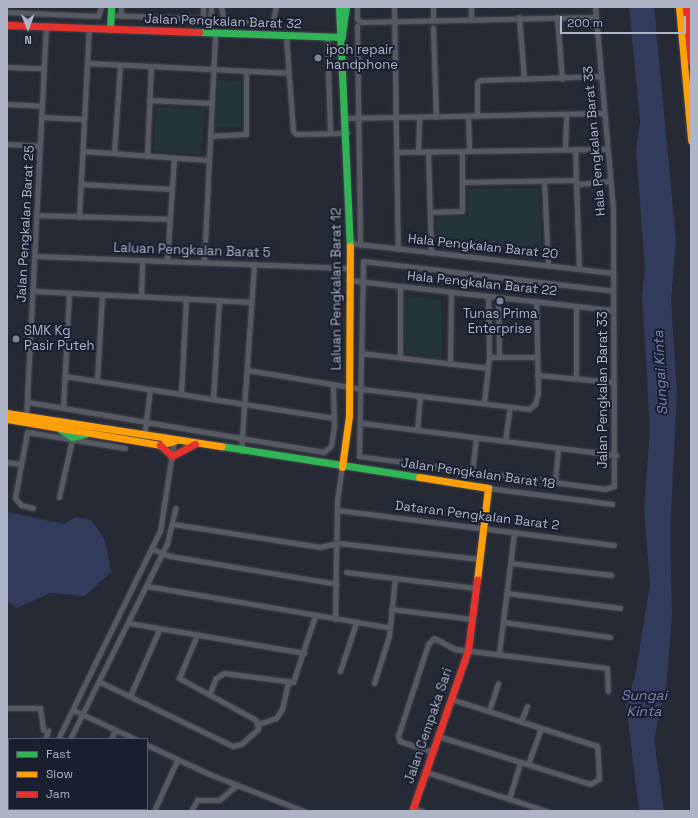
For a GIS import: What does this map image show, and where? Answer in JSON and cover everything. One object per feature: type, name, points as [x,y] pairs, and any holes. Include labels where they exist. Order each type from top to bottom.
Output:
[{"type":"street","points":[[7,12],[98,16],[101,7]]},
{"type":"street","points":[[110,30],[111,7]]},
{"type":"street","points":[[121,7],[121,16]]},
{"type":"street","points":[[203,7],[203,19]]},
{"type":"street","points":[[204,262],[213,69],[212,33],[210,20],[211,7]]},
{"type":"street","points":[[221,7],[224,21],[272,23],[276,7]]},
{"type":"street","name":"Laluan Pengkalan Barat 12","points":[[335,619],[338,542],[337,510],[348,429],[348,268],[350,243],[347,133],[339,7]]},
{"type":"street","name":"Laluan Pengkalan Barat 12","points":[[342,36],[346,7]]},
{"type":"street","points":[[357,7],[357,19],[394,21],[596,16]]},
{"type":"street","points":[[394,7],[398,249]]},
{"type":"street","points":[[433,7],[433,20]]},
{"type":"street","points":[[471,7],[471,18]]},
{"type":"street","name":"Hala Pengkalan Barat 33","points":[[595,7],[606,149],[610,181],[613,273]]},
{"type":"street","points":[[679,7],[691,140]]},
{"type":"street","points":[[686,7],[691,62]]},
{"type":"street","points":[[110,15],[210,20]]},
{"type":"street","points":[[519,17],[524,79]]},
{"type":"street","points":[[557,17],[562,79]]},
{"type":"street","name":"Jalan Pengkalan Barat 32","points":[[7,25],[286,37],[342,36]]},
{"type":"street","name":"Jalan Pengkalan Barat 25","points":[[26,418],[34,291],[46,26]]},
{"type":"street","points":[[356,26],[360,245]]},
{"type":"street","points":[[79,217],[88,28]]},
{"type":"street","points":[[433,28],[436,116]]},
{"type":"street","points":[[286,37],[292,131],[296,134],[347,133]]},
{"type":"street","points":[[327,37],[330,133]]},
{"type":"street","points":[[87,63],[288,73]]},
{"type":"street","points":[[114,153],[120,65]]},
{"type":"street","points":[[147,156],[151,66]]},
{"type":"street","points":[[7,67],[44,68]]},
{"type":"street","points":[[210,136],[246,134],[246,72]]},
{"type":"street","points":[[477,116],[477,82],[601,76]]},
{"type":"street","points":[[149,100],[211,103]]},
{"type":"street","points":[[7,104],[42,106]]},
{"type":"street","points":[[346,118],[604,113]]},
{"type":"street","points":[[566,114],[566,149]]},
{"type":"street","points":[[468,116],[469,151]]},
{"type":"street","points":[[42,117],[84,119]]},
{"type":"street","points":[[418,152],[419,117]]},
{"type":"street","points":[[7,144],[40,146]]},
{"type":"street","points":[[575,149],[579,269]]},
{"type":"street","points":[[396,152],[606,149]]},
{"type":"street","points":[[83,151],[208,160]]},
{"type":"street","points":[[428,151],[431,253]]},
{"type":"street","points":[[430,212],[462,211],[462,151]]},
{"type":"street","points":[[167,261],[174,158]]},
{"type":"street","points":[[544,181],[548,266]]},
{"type":"street","points":[[462,182],[610,181]]},
{"type":"street","points":[[81,184],[172,189]]},
{"type":"street","points":[[37,215],[170,219]]},
{"type":"street","name":"Hala Pengkalan Barat 20","points":[[350,243],[613,273]]},
{"type":"street","name":"Laluan Pengkalan Barat 5","points":[[35,256],[348,268]]},
{"type":"street","points":[[141,296],[142,260]]},
{"type":"street","points":[[613,290],[363,261],[360,282],[362,423],[616,455]]},
{"type":"street","points":[[241,451],[254,264]]},
{"type":"street","name":"Jalan Pengkalan Barat 33","points":[[362,423],[358,454],[361,457],[555,482],[610,488],[614,486],[616,455],[613,382],[613,273]]},
{"type":"street","name":"Hala Pengkalan Barat 22","points":[[348,280],[613,310]]},
{"type":"street","points":[[400,286],[400,357]]},
{"type":"street","points":[[34,291],[252,302]]},
{"type":"street","points":[[450,364],[451,292]]},
{"type":"street","points":[[63,408],[69,293]]},
{"type":"street","points":[[97,381],[102,294]]},
{"type":"street","points":[[484,403],[489,356],[488,296]]},
{"type":"street","points":[[498,297],[499,357]]},
{"type":"street","points":[[181,394],[186,298]]},
{"type":"street","points":[[213,399],[219,300]]},
{"type":"street","points":[[247,370],[362,390],[526,409],[537,400],[536,301]]},
{"type":"street","points":[[576,306],[576,377]]},
{"type":"street","points":[[362,353],[488,368]]},
{"type":"street","points":[[489,356],[537,357]]},
{"type":"street","points":[[537,375],[576,377],[613,382]]},
{"type":"street","points":[[65,376],[334,418]]},
{"type":"street","points":[[28,402],[324,452],[330,446],[334,418],[333,385]]},
{"type":"street","points":[[143,442],[150,389]]},
{"type":"street","points":[[416,430],[420,396]]},
{"type":"street","points":[[505,441],[510,407]]},
{"type":"street","points":[[7,413],[52,426],[73,435],[124,448]]},
{"type":"street","points":[[7,419],[26,418],[59,420],[144,433],[174,441]]},
{"type":"street","points":[[59,420],[73,435]]},
{"type":"street","points":[[59,497],[73,435],[91,425]]},
{"type":"street","points":[[33,508],[21,505],[15,498],[20,464],[28,432],[73,435],[95,433],[160,445],[174,441]]},
{"type":"street","points":[[472,471],[476,437]]},
{"type":"street","points":[[59,738],[160,531],[174,441]]},
{"type":"street","name":"Jalan Pengkalan Barat 18","points":[[174,441],[342,467],[612,504]]},
{"type":"street","points":[[172,456],[195,444]]},
{"type":"street","points":[[160,445],[172,456]]},
{"type":"street","points":[[555,482],[558,448]]},
{"type":"street","points":[[7,462],[20,464]]},
{"type":"street","name":"Jalan Cempaka Sari","points":[[413,809],[468,650],[488,488]]},
{"type":"street","points":[[71,738],[147,586],[173,524],[176,508]]},
{"type":"street","name":"Dataran Pengkalan Barat 2","points":[[337,510],[614,545]]},
{"type":"street","points":[[173,524],[320,548],[338,542],[479,559]]},
{"type":"street","points":[[500,653],[514,532]]},
{"type":"street","points":[[152,549],[162,553],[337,584]]},
{"type":"street","points":[[511,563],[611,575]]},
{"type":"street","points":[[346,572],[476,588]]},
{"type":"street","points":[[374,684],[389,636],[388,627],[395,578]]},
{"type":"street","points":[[147,586],[356,623],[388,627]]},
{"type":"street","points":[[507,593],[620,608]]},
{"type":"street","points":[[391,609],[472,619]]},
{"type":"street","points":[[209,695],[216,678],[224,673],[288,684],[295,680],[315,616]]},
{"type":"street","points":[[503,622],[610,637]]},
{"type":"street","points":[[129,623],[159,630],[304,653]]},
{"type":"street","points":[[340,671],[356,623]]},
{"type":"street","points":[[130,696],[159,630]]},
{"type":"street","points":[[100,682],[233,746],[241,744],[258,729],[258,724],[254,718],[179,678],[197,635]]},
{"type":"street","points":[[432,752],[398,739],[428,644],[434,638],[455,649],[500,653],[607,668],[608,691]]},
{"type":"street","points":[[489,711],[498,683]]},
{"type":"street","points":[[258,724],[276,718],[282,709],[288,684]]},
{"type":"street","points":[[438,736],[594,785],[600,770],[597,746],[451,699]]},
{"type":"street","points":[[521,722],[527,706]]},
{"type":"street","points":[[7,708],[40,708],[46,730],[45,738]]},
{"type":"street","points":[[73,710],[133,738]]},
{"type":"street","points":[[528,764],[541,728]]},
{"type":"street","points":[[111,738],[115,730]]},
{"type":"street","points":[[148,746],[177,760],[304,811]]},
{"type":"street","points":[[154,811],[177,760]]},
{"type":"street","points":[[509,799],[520,762]]},
{"type":"street","points":[[426,772],[547,811]]},
{"type":"street","points":[[191,811],[197,800],[219,800],[237,785]]},
{"type":"street","points":[[413,809],[424,811]]},
{"type":"shaded area","points":[[218,80],[241,81],[241,127],[215,127]]},
{"type":"shaded area","points":[[156,107],[205,109],[201,155],[154,151]]},
{"type":"shaded area","points":[[539,188],[543,260],[437,247],[436,218],[468,215],[468,189]]},
{"type":"shaded area","points":[[402,296],[441,300],[442,359],[406,353]]},
{"type":"water","name":"Sungai Kinta","points":[[629,7],[654,7],[676,240],[671,301],[677,393],[670,534],[672,613],[667,681],[654,739],[664,811],[639,811],[626,704],[635,677],[650,584],[644,511],[650,429],[642,295],[645,268],[636,151],[640,121]]},
{"type":"water","points":[[7,512],[64,524],[76,517],[91,520],[105,540],[111,572],[85,596],[50,593],[17,608],[7,602]]},
{"type":"traffic: fast","points":[[110,29],[111,7]]},
{"type":"traffic: fast","points":[[339,7],[350,246]]},
{"type":"traffic: fast","points":[[342,35],[346,7]]},
{"type":"traffic: fast","points":[[199,32],[342,37]]},
{"type":"traffic: fast","points":[[61,430],[72,437],[85,434]]},
{"type":"traffic: fast","points":[[221,446],[419,477]]},
{"type":"traffic: slow","points":[[679,7],[691,140]]},
{"type":"traffic: slow","points":[[342,467],[349,416],[350,246]]},
{"type":"traffic: slow","points":[[7,413],[221,446]]},
{"type":"traffic: slow","points":[[7,419],[160,445],[174,441]]},
{"type":"traffic: slow","points":[[419,477],[488,488],[477,580]]},
{"type":"traffic: jam","points":[[686,7],[691,62]]},
{"type":"traffic: jam","points":[[7,25],[199,32]]},
{"type":"traffic: jam","points":[[160,445],[172,456],[195,444]]},
{"type":"traffic: jam","points":[[412,811],[468,650],[477,580]]},
{"type":"place","name":"ipoh repair handphone","points":[[318,58]]},
{"type":"place","name":"Tunas Prima Enterprise","points":[[500,301]]},
{"type":"place","name":"SMK Kg Pasir Puteh","points":[[16,339]]}]
